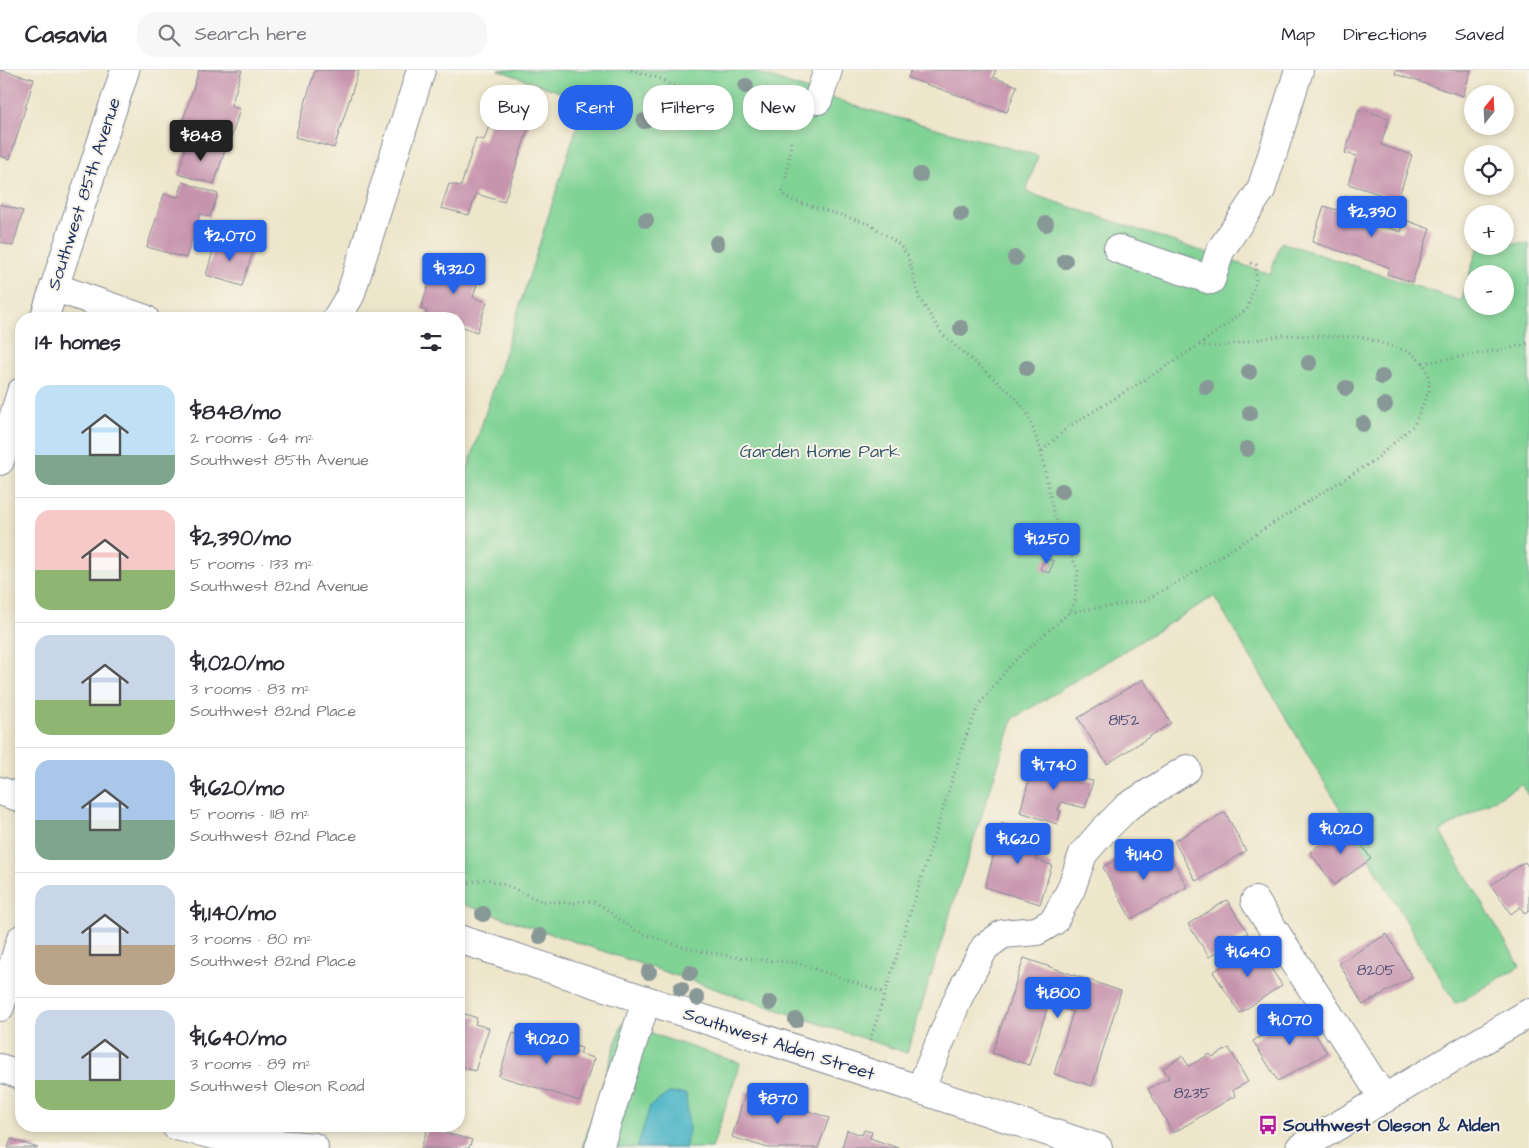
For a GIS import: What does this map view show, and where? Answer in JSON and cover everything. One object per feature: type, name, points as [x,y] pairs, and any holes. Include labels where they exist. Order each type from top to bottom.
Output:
[{"type":"street","name":"Southwest 85th Avenue","points":[[46,312],[125,70]]},
{"type":"street","points":[[340,312],[350,296],[421,70]]},
{"type":"street","points":[[818,100],[828,70]]},
{"type":"street","points":[[1118,250],[1211,280],[1220,250],[1261,190],[1299,70]]},
{"type":"street","points":[[54,287],[125,312]]},
{"type":"street","points":[[0,460],[15,411]]},
{"type":"street","points":[[920,1090],[960,994],[985,947],[1003,934],[1037,931],[1054,921],[1070,889],[1083,854],[1103,831],[1127,807],[1187,769]]},
{"type":"street","points":[[0,791],[15,796]]},
{"type":"street","points":[[1255,901],[1384,1099]]},
{"type":"street","name":"Southwest Alden Street","points":[[465,941],[1098,1148]]},
{"type":"street","points":[[0,1007],[15,958]]},
{"type":"street","points":[[599,1148],[646,1000]]},
{"type":"street","points":[[1300,1148],[1529,1013]]},
{"type":"street","points":[[0,1068],[15,1073]]},
{"type":"street","points":[[200,1132],[240,1142],[314,1147]]},
{"type":"path","points":[[630,70],[664,80],[672,85]]},
{"type":"path","points":[[791,142],[782,194],[789,199],[869,224],[899,244],[908,256],[919,298],[943,335],[1015,397],[1027,412],[1041,451],[1054,515],[1078,571],[1075,601],[1070,612],[1010,665],[979,705],[966,736],[860,1071]]},
{"type":"path","points":[[1041,451],[1068,426],[1152,376],[1199,345],[1247,308],[1256,280],[1256,265],[1220,250]]},
{"type":"path","points":[[1070,612],[1144,601],[1190,575],[1375,460],[1414,425],[1429,391],[1429,377],[1423,363],[1410,352],[1362,337],[1284,335],[1216,347],[1199,345]]},
{"type":"path","points":[[1423,363],[1506,349],[1529,343]]},
{"type":"path","points":[[465,883],[487,880],[508,886],[541,901],[594,902],[604,907],[636,931],[676,945],[736,957],[798,963],[885,993]]},
{"type":"green space","name":"Garden Home Park","points":[[498,70],[749,70],[793,85],[743,85],[743,130],[814,130],[814,92],[855,106],[1038,156],[1026,192],[1270,274],[1281,242],[1461,301],[1464,291],[1464,315],[1514,315],[1514,265],[1472,265],[1475,255],[1514,255],[1514,243],[1529,244],[1529,797],[1521,784],[1440,832],[1520,966],[1460,1002],[1455,1003],[1214,596],[1013,719],[907,1053],[465,905],[465,477],[576,130],[633,130],[633,85],[558,85],[558,91],[548,88],[548,85],[540,85]]},
{"type":"green space","points":[[622,1024],[740,1063],[712,1148],[582,1148]]},
{"type":"water","points":[[669,1093],[686,1094],[689,1131],[685,1148],[637,1148],[650,1106]]},
{"type":"building","points":[[0,70],[34,79],[10,159],[0,156]]},
{"type":"building","points":[[199,70],[242,70],[231,106],[240,109],[229,145],[181,127]]},
{"type":"building","points":[[315,70],[359,70],[334,148],[295,137]]},
{"type":"building","points":[[911,70],[996,70],[993,77],[1017,86],[1007,112],[908,78]]},
{"type":"building","points":[[1396,70],[1471,70],[1466,85],[1464,85],[1463,96],[1395,74]]},
{"type":"building","points":[[1359,109],[1389,118],[1381,145],[1412,155],[1398,200],[1348,184],[1357,156],[1345,153]]},
{"type":"building","points":[[488,130],[528,130],[504,202],[476,194],[469,215],[441,208],[449,184],[461,186],[476,138],[484,140]]},
{"type":"building","points":[[188,139],[225,150],[214,184],[178,174]]},
{"type":"building","points":[[183,182],[218,194],[210,217],[200,214],[186,258],[147,247],[164,194],[178,197]]},
{"type":"building","points":[[1345,196],[1376,206],[1370,222],[1401,232],[1405,220],[1430,229],[1412,282],[1387,274],[1389,267],[1312,242],[1324,206],[1340,211]]},
{"type":"building","points":[[0,204],[23,211],[13,246],[0,242]]},
{"type":"building","points":[[217,238],[254,249],[242,286],[206,275]]},
{"type":"building","points":[[437,256],[481,270],[473,297],[487,302],[477,332],[465,328],[465,312],[427,312],[421,309]]},
{"type":"building","points":[[1045,558],[1054,561],[1049,573],[1040,569]]},
{"type":"building","points":[[1143,679],[1171,723],[1107,764],[1078,718]]},
{"type":"building","points":[[1035,759],[1085,774],[1083,779],[1093,781],[1085,808],[1061,802],[1058,810],[1061,811],[1057,824],[1020,812]]},
{"type":"building","points":[[1225,812],[1246,851],[1196,881],[1174,841]]},
{"type":"building","points":[[1002,823],[1043,836],[1036,860],[1052,865],[1040,904],[985,887]]},
{"type":"building","points":[[1348,824],[1371,859],[1334,885],[1310,852]]},
{"type":"building","points":[[1135,848],[1144,864],[1168,852],[1187,887],[1131,919],[1103,867]]},
{"type":"building","points":[[1525,862],[1529,868],[1529,911],[1525,914],[1520,907],[1511,914],[1491,885]]},
{"type":"building","points":[[1227,900],[1248,933],[1209,957],[1188,924]]},
{"type":"building","points":[[1387,934],[1412,977],[1363,1005],[1339,963]]},
{"type":"building","points":[[1255,944],[1282,985],[1240,1013],[1213,972]]},
{"type":"building","points":[[1024,958],[1121,991],[1092,1086],[1054,1074],[1073,1012],[1049,1003],[1029,1065],[992,1053]]},
{"type":"building","points":[[1301,1011],[1327,1053],[1278,1081],[1253,1041]]},
{"type":"building","points":[[465,1014],[477,1018],[475,1024],[489,1028],[475,1071],[465,1068]]},
{"type":"building","points":[[528,1031],[582,1048],[580,1054],[594,1058],[580,1101],[499,1076],[513,1033],[526,1037]]},
{"type":"building","points":[[1229,1048],[1248,1082],[1233,1090],[1235,1096],[1173,1133],[1148,1089],[1169,1078],[1163,1068],[1182,1056],[1189,1066],[1210,1054],[1213,1057]]},
{"type":"building","points":[[746,1091],[770,1098],[766,1109],[789,1115],[792,1105],[829,1118],[818,1148],[768,1148],[732,1137]]},
{"type":"building","points":[[847,1130],[862,1135],[864,1130],[872,1132],[870,1138],[898,1148],[842,1148]]},
{"type":"building","points":[[427,1132],[443,1132],[472,1140],[469,1148],[421,1148]]},
{"type":"building","points":[[11,1139],[38,1148],[8,1148]]},
{"type":"place","name":"Southwest Oleson & Alden","points":[[1268,1125]]}]
